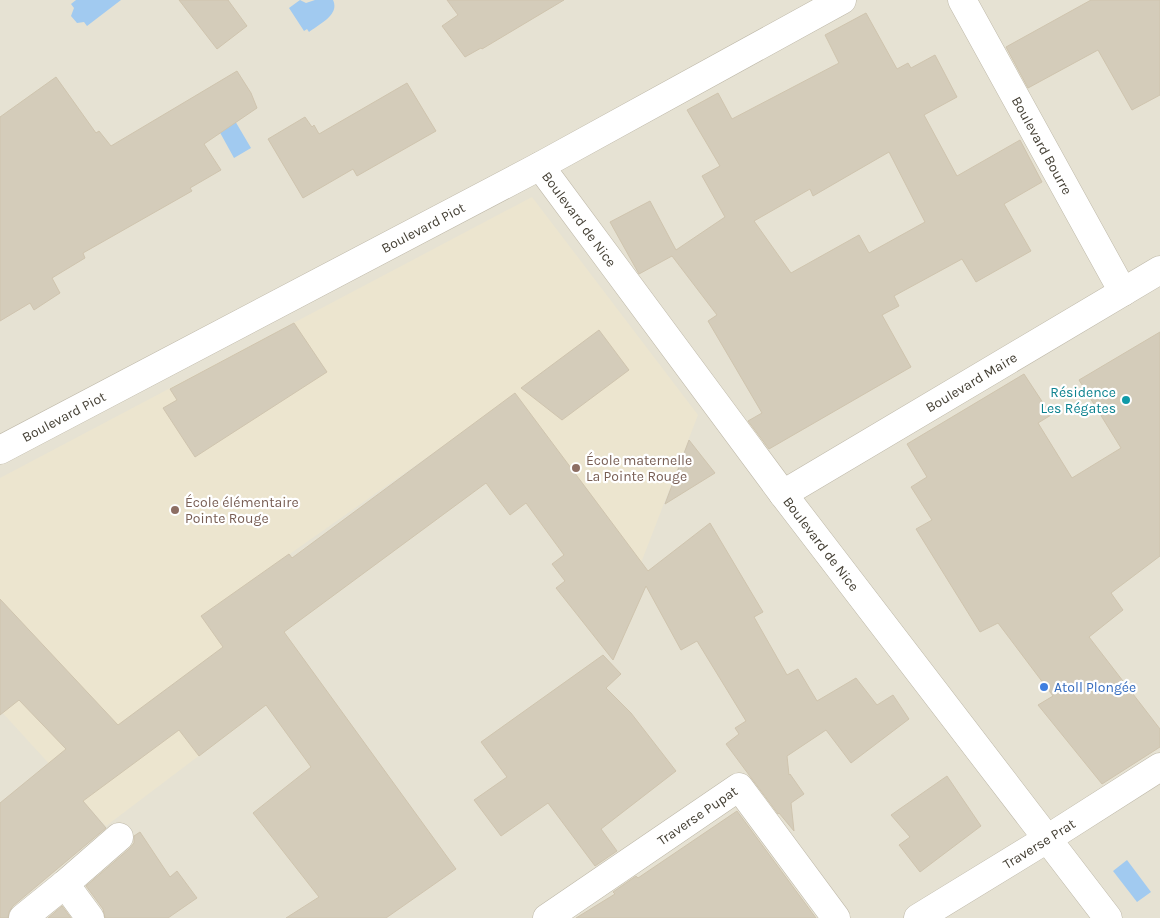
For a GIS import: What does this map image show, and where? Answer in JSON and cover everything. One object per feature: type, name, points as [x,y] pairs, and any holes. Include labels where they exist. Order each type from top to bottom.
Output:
[{"type":"street","name":"Boulevard Piot","points":[[0,450],[540,166],[842,0]]},
{"type":"street","name":"Boulevard Bourre","points":[[962,0],[1123,292]]},
{"type":"street","name":"Boulevard de Nice","points":[[540,166],[783,494],[1108,918]]},
{"type":"street","name":"Boulevard Maire","points":[[783,494],[1160,270]]},
{"type":"street","name":"Traverse Prat","points":[[918,918],[1160,768]]},
{"type":"street","name":"Traverse Pupat","points":[[547,918],[739,787],[836,918]]},
{"type":"street","points":[[23,918],[118,837]]},
{"type":"street","points":[[65,884],[90,918]]},
{"type":"shaded area","points":[[0,0],[1160,0],[1160,918],[0,918]]},
{"type":"shaded area","name":"École élémentaire Pointe Rouge","points":[[532,197],[698,415],[641,563],[564,555],[526,503],[510,515],[463,452],[467,429],[202,616],[266,705],[106,826],[0,710],[0,478]]},
{"type":"water","points":[[76,0],[121,0],[87,26],[84,22],[77,23],[71,16],[74,8],[71,4]]},
{"type":"water","points":[[300,0],[306,3],[315,0],[333,0],[334,10],[327,19],[309,32],[307,29],[304,31],[289,8]]},
{"type":"water","points":[[228,109],[251,148],[234,158],[212,118]]},
{"type":"water","points":[[1127,860],[1151,892],[1137,902],[1113,871]]},
{"type":"building","points":[[179,0],[228,0],[247,26],[217,49]]},
{"type":"building","points":[[447,0],[564,0],[482,49],[465,57],[442,26],[458,15]]},
{"type":"building","points":[[1091,0],[1160,0],[1160,95],[1132,110],[1098,50],[1028,88],[1006,47]]},
{"type":"building","points":[[866,13],[897,69],[908,63],[911,68],[935,55],[957,97],[924,115],[957,176],[1020,140],[1042,182],[1004,204],[1031,251],[976,282],[962,259],[894,296],[899,306],[882,315],[911,367],[769,449],[748,421],[762,413],[708,321],[717,315],[672,256],[639,274],[610,222],[650,201],[676,250],[725,217],[702,176],[720,166],[687,110],[718,93],[732,119],[839,63],[825,35]],"holes":[[[889,152],[925,222],[869,253],[859,235],[791,273],[754,221],[810,189],[813,196]]]},
{"type":"building","points":[[237,71],[251,93],[257,108],[204,144],[221,170],[190,188],[192,191],[83,253],[85,258],[52,278],[60,293],[34,310],[30,303],[0,321],[0,117],[56,77],[96,133],[99,131],[111,146]]},
{"type":"building","points":[[407,83],[436,131],[357,176],[353,169],[303,198],[268,139],[305,117],[312,127],[314,125],[319,134]]},
{"type":"building","points":[[294,323],[327,372],[195,457],[163,408],[177,400],[170,389]]},
{"type":"building","points":[[599,330],[629,370],[562,420],[521,388]]},
{"type":"building","points":[[1160,332],[1160,556],[1111,593],[1123,610],[1089,637],[1160,729],[1160,747],[1102,784],[1038,705],[1053,696],[998,623],[980,632],[916,529],[932,520],[911,487],[927,477],[907,444],[1024,374],[1051,415],[1038,423],[1072,478],[1121,448],[1079,380]]},
{"type":"building","points":[[515,393],[648,571],[710,523],[763,612],[754,617],[787,675],[798,669],[817,701],[856,678],[877,705],[893,695],[909,719],[851,763],[826,730],[787,756],[789,775],[804,794],[791,803],[794,831],[778,814],[726,744],[739,734],[735,728],[746,721],[697,641],[681,650],[646,586],[613,660],[556,588],[565,581],[552,564],[564,555],[526,503],[510,515],[486,483],[284,632],[456,869],[386,918],[286,918],[319,897],[253,813],[311,767],[266,705],[199,756],[179,730],[83,801],[106,828],[13,906],[8,918],[0,918],[0,803],[66,749],[19,700],[0,715],[0,599],[118,725],[223,647],[201,616],[289,554],[292,558]]},
{"type":"building","points":[[689,440],[715,473],[665,504]]},
{"type":"building","points":[[603,655],[621,674],[606,688],[631,713],[676,771],[601,829],[617,851],[595,866],[548,803],[501,836],[474,800],[507,777],[481,742]]},
{"type":"building","points":[[947,776],[981,826],[920,872],[899,845],[910,837],[891,815]]},
{"type":"building","points":[[737,811],[816,918],[576,918],[615,894],[613,892],[636,876],[638,878]]},
{"type":"building","points":[[140,832],[170,877],[177,871],[197,898],[168,918],[105,918],[103,909],[86,886],[129,849],[134,843],[134,836]]},
{"type":"building","points":[[62,906],[71,918],[48,918]]},
{"type":"place","name":"Résidence Les Régates","points":[[1126,400]]},
{"type":"place","name":"École maternelle La Pointe Rouge","points":[[576,468]]},
{"type":"place","name":"École élémentaire Pointe Rouge","points":[[175,510]]},
{"type":"place","name":"Atoll Plongée","points":[[1044,687]]}]
